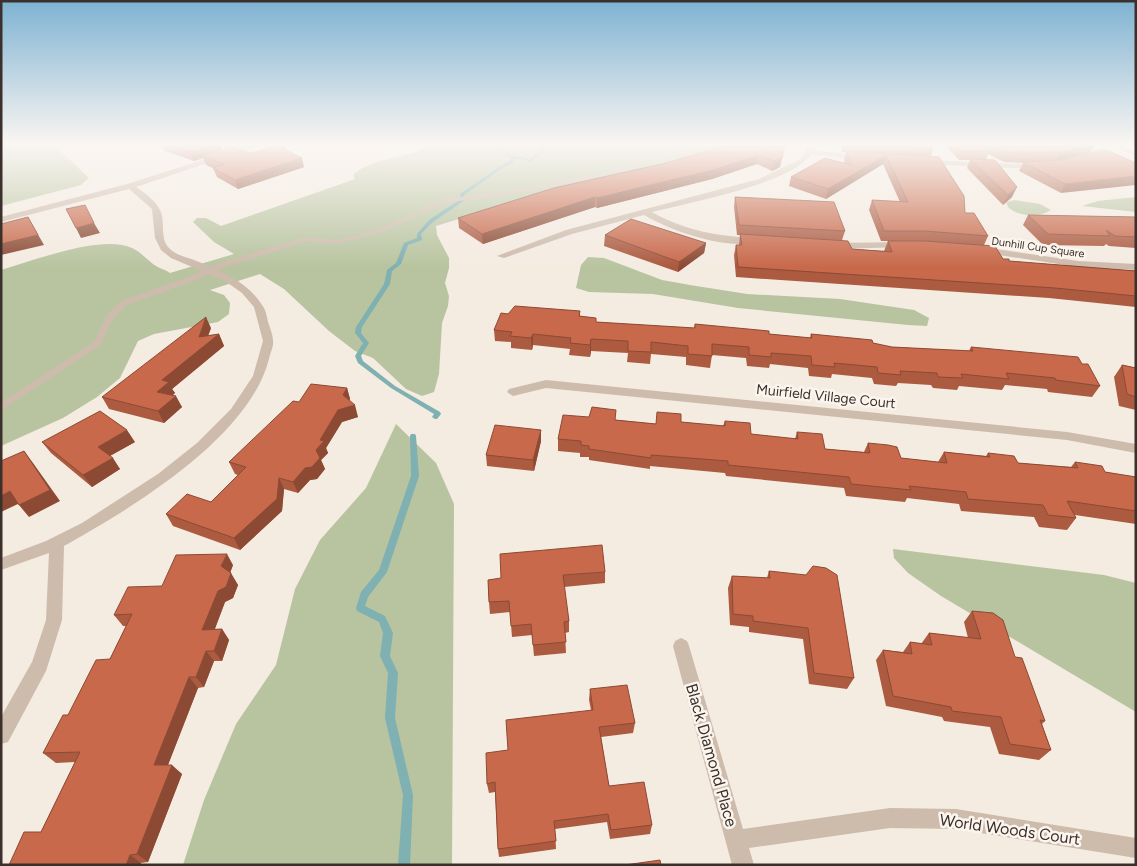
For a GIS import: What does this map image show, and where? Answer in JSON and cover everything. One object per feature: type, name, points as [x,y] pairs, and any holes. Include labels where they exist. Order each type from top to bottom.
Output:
[{"type":"street","points":[[501,256],[569,232],[745,185]]},
{"type":"street","points":[[1,220],[130,186],[155,206],[160,218],[160,243],[169,253],[209,270],[248,292],[264,318],[267,334],[266,352],[251,389],[234,414],[208,442],[171,472],[122,505],[56,543],[1,564]]},
{"type":"street","points":[[644,211],[666,225],[694,235],[765,242]]},
{"type":"street","points":[[822,246],[912,246]]},
{"type":"street","name":"Dunhill Cup Square","points":[[976,250],[1078,264],[1136,267]]},
{"type":"street","name":"Muirfield Village Court","points":[[513,392],[546,384],[1067,436],[1136,449]]},
{"type":"street","points":[[1,735],[40,666],[54,620],[56,543]]},
{"type":"street","name":"Black Diamond Place","points":[[681,646],[743,865]]},
{"type":"street","name":"World Woods Court","points":[[736,840],[890,818],[956,819],[1136,848]]},
{"type":"lane","points":[[1,406],[98,343],[110,316],[124,303],[256,253],[306,239],[336,242],[359,237],[385,229],[434,204],[472,196],[549,185]]},
{"type":"green space","points":[[1,185],[79,185],[1,206]]},
{"type":"green space","points":[[337,185],[574,185],[436,226],[437,235],[449,258],[449,268],[445,283],[449,296],[448,306],[442,323],[439,374],[434,392],[422,396],[406,389],[373,358],[355,351],[329,331],[284,289],[260,274],[210,290],[224,295],[230,303],[229,314],[218,322],[154,334],[138,341],[120,378],[97,397],[63,418],[1,446],[1,270],[67,250],[103,244],[132,248],[156,266],[170,273],[234,254],[214,242],[193,222],[197,218],[206,218],[221,226]]},
{"type":"green space","points":[[1136,197],[1136,212],[1082,206],[1098,201]]},
{"type":"green space","points":[[1015,200],[1040,204],[1051,210],[1035,215],[1017,213],[1008,207],[1006,202]]},
{"type":"green space","points":[[588,257],[604,258],[662,280],[747,294],[840,299],[914,310],[929,318],[927,326],[908,325],[738,308],[653,294],[589,292],[576,288],[581,265]]},
{"type":"green space","points":[[396,424],[436,463],[454,504],[452,865],[183,865],[204,800],[236,724],[276,665],[295,589],[320,540],[366,488]]},
{"type":"green space","points":[[893,549],[1104,575],[1136,583],[1136,712],[941,596],[908,573],[894,558]]},
{"type":"building","points":[[566,185],[649,185],[595,197],[482,234],[458,218]]},
{"type":"building","points":[[817,185],[834,185],[828,189]]},
{"type":"building","points":[[900,185],[957,185],[964,196],[965,213],[974,213],[988,236],[925,231],[884,231],[872,200],[908,202]]},
{"type":"building","points":[[998,185],[1016,185],[1017,187],[1008,195]]},
{"type":"building","points":[[735,197],[834,202],[845,231],[739,225]]},
{"type":"building","points":[[85,205],[94,223],[76,228],[66,209]]},
{"type":"building","points":[[1028,215],[1136,217],[1136,237],[1115,236],[1106,230],[1110,236],[1048,234]]},
{"type":"building","points":[[28,217],[38,235],[1,244],[1,224]]},
{"type":"building","points":[[631,219],[706,243],[679,262],[605,235]]},
{"type":"building","points":[[740,234],[848,241],[852,249],[892,252],[888,241],[925,241],[995,246],[1003,259],[1009,259],[1009,261],[1136,271],[1136,296],[1055,288],[738,267],[736,245],[742,245]]},
{"type":"building","points":[[515,306],[580,311],[579,316],[596,318],[596,322],[695,328],[695,324],[769,331],[769,334],[812,338],[811,334],[872,340],[873,343],[892,347],[973,351],[971,347],[1078,357],[1082,364],[1088,364],[1100,386],[1056,380],[1055,378],[1006,373],[1009,379],[961,374],[963,378],[938,377],[937,373],[900,371],[901,375],[878,373],[877,367],[834,363],[835,367],[812,365],[811,356],[771,353],[771,357],[749,355],[749,347],[712,344],[712,356],[688,354],[688,346],[651,342],[651,352],[628,351],[628,341],[591,339],[590,345],[570,343],[571,338],[533,334],[531,338],[510,336],[512,332],[494,330],[501,313],[508,314]]},
{"type":"building","points":[[206,317],[199,337],[219,334],[162,380],[169,382],[157,392],[176,396],[158,411],[102,397]]},
{"type":"building","points":[[1122,365],[1136,368],[1136,397],[1127,394]]},
{"type":"building","points":[[311,384],[347,388],[343,395],[355,405],[338,410],[320,440],[324,441],[316,450],[320,458],[312,467],[305,468],[293,482],[279,478],[277,499],[234,538],[166,514],[187,494],[211,502],[246,467],[229,462],[293,401],[299,402]]},
{"type":"building","points":[[592,407],[616,410],[615,420],[656,424],[657,412],[681,414],[681,422],[725,426],[725,421],[750,423],[751,434],[798,439],[797,432],[822,434],[825,449],[870,453],[868,443],[888,445],[897,447],[901,458],[947,463],[944,452],[990,457],[988,453],[1014,456],[1018,463],[1078,468],[1075,462],[1102,466],[1105,472],[1136,477],[1136,511],[1067,501],[1076,518],[1048,515],[1043,505],[968,499],[966,492],[909,486],[911,490],[851,484],[849,477],[728,465],[728,461],[651,455],[651,458],[589,449],[589,446],[581,445],[581,441],[558,439],[563,415],[589,417]]},
{"type":"building","points":[[100,411],[127,430],[98,447],[113,458],[83,475],[42,442]]},
{"type":"building","points":[[495,425],[541,430],[533,460],[486,455]]},
{"type":"building","points":[[24,451],[50,490],[19,505],[10,491],[1,496],[1,461]]},
{"type":"building","points":[[602,545],[605,572],[563,575],[569,621],[564,622],[566,642],[533,645],[531,624],[511,626],[509,601],[489,602],[488,580],[501,578],[500,554]]},
{"type":"building","points":[[227,554],[221,566],[231,573],[226,587],[218,591],[202,630],[222,629],[214,651],[206,651],[196,677],[189,677],[154,765],[172,765],[137,854],[130,855],[126,865],[9,865],[24,832],[41,832],[80,752],[43,753],[63,715],[68,715],[96,660],[110,659],[132,614],[114,615],[128,587],[162,586],[176,555]]},
{"type":"building","points":[[813,566],[826,568],[837,575],[854,678],[814,673],[808,628],[753,621],[753,616],[733,614],[732,576],[770,578],[769,571],[806,575]]},
{"type":"building","points":[[972,611],[993,613],[1003,620],[1015,657],[1022,658],[1045,721],[1040,720],[1051,750],[1010,744],[1001,717],[952,711],[951,707],[893,696],[883,650],[912,654],[910,642],[932,645],[929,633],[981,639]]},
{"type":"building","points":[[627,685],[635,723],[599,727],[609,786],[644,782],[652,825],[611,830],[608,814],[554,821],[556,841],[498,849],[495,782],[487,784],[486,753],[508,750],[506,720],[593,710],[590,689]]},
{"type":"building","points":[[660,860],[661,865],[625,865]]},
{"type":"waterway","points":[[435,417],[438,414],[393,387],[360,362],[358,356],[366,343],[358,333],[359,327],[387,284],[390,270],[398,264],[406,244],[420,239],[419,234],[431,221],[463,199],[462,195],[476,185]]},
{"type":"waterway","points":[[404,865],[408,795],[390,718],[393,673],[385,656],[388,633],[382,619],[360,608],[364,595],[383,572],[415,476],[413,436]]}]
